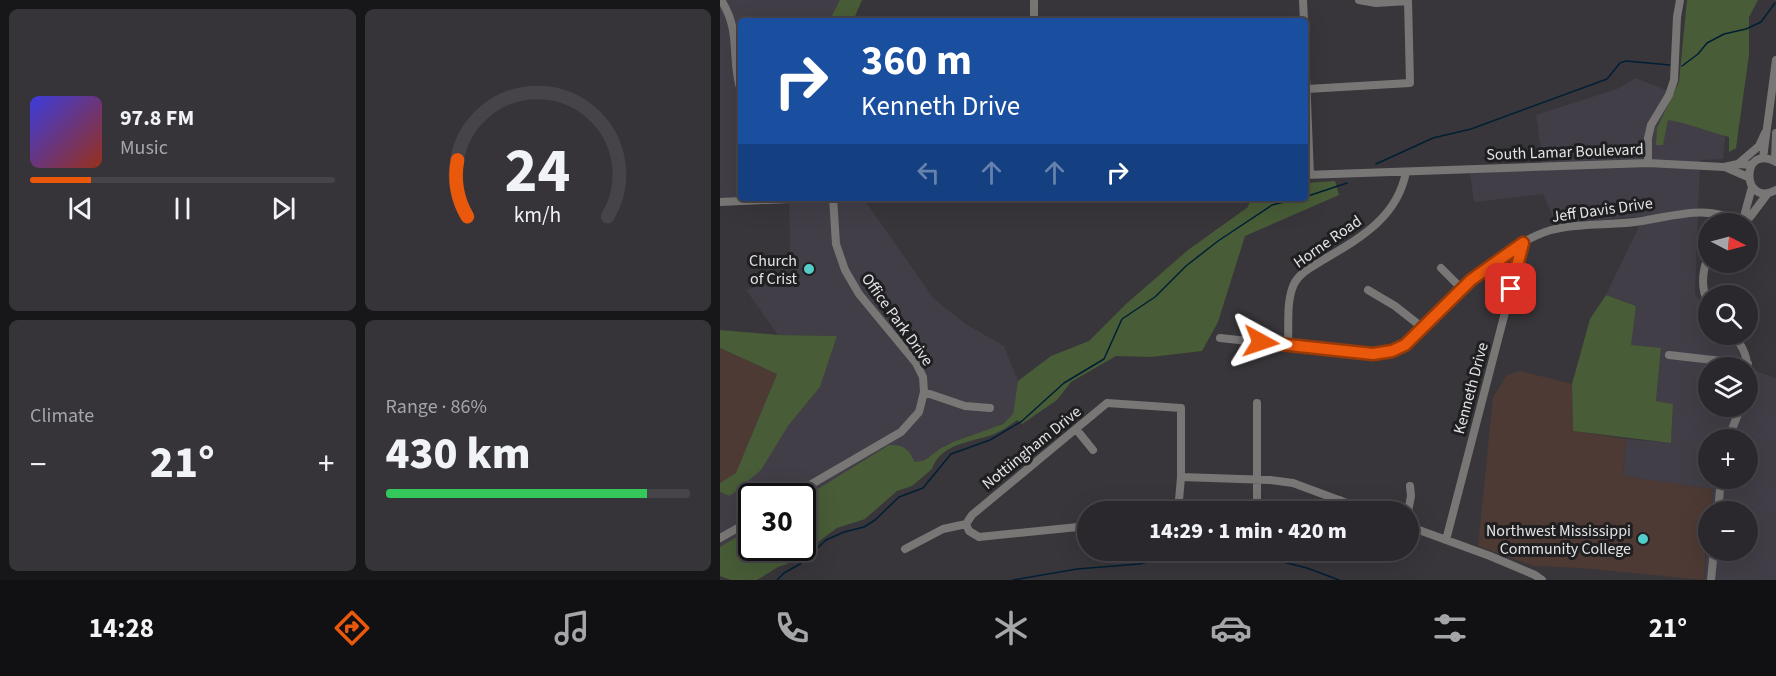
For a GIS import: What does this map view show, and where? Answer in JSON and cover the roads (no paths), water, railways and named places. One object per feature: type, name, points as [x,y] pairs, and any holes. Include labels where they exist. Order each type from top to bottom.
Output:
[{"type":"street","points":[[721,0],[735,35],[738,63]]},
{"type":"street","points":[[1034,0],[1035,18]]},
{"type":"street","points":[[1303,0],[1304,18]]},
{"type":"street","points":[[1308,89],[1410,83],[1408,1],[1376,3],[1359,0]]},
{"type":"street","points":[[1648,163],[1648,138],[1652,125],[1669,95],[1674,80],[1680,0]]},
{"type":"street","points":[[1763,158],[1776,60]]},
{"type":"street","points":[[1738,164],[1759,146],[1768,124]]},
{"type":"street","points":[[1772,191],[1762,193],[1752,187],[1748,177],[1752,165],[1763,158],[1775,161],[1776,133]]},
{"type":"street","name":"South Lamar Boulevard","points":[[1308,175],[1648,163],[1724,167],[1738,164],[1752,165]]},
{"type":"street","name":"South Lamar Boulevard","points":[[1724,167],[1748,177]]},
{"type":"street","name":"Horne Road","points":[[1288,344],[1295,281],[1305,271],[1372,229],[1390,210],[1403,189],[1406,172]]},
{"type":"street","points":[[1744,213],[1752,187]]},
{"type":"street","points":[[1753,213],[1772,191]]},
{"type":"street","points":[[720,202],[743,201]]},
{"type":"street","name":"Office Park Drive","points":[[814,483],[902,432],[919,412],[924,392],[922,377],[916,363],[860,294],[845,270],[836,244],[833,201]]},
{"type":"street","name":"Jeff Davis Drive","points":[[1220,338],[1373,354],[1392,351],[1405,345],[1471,280],[1538,234],[1554,229],[1643,221],[1678,213],[1698,213]]},
{"type":"street","name":"Kenneth Drive","points":[[1446,540],[1523,243]]},
{"type":"street","points":[[1441,268],[1462,289]]},
{"type":"street","points":[[1368,290],[1395,306],[1423,328]]},
{"type":"street","points":[[1669,355],[1698,358]]},
{"type":"street","points":[[924,392],[965,406],[990,408]]},
{"type":"street","points":[[1257,403],[1257,501]]},
{"type":"street","name":"Nottiingham Drive","points":[[966,524],[972,515],[1107,404],[1181,408],[1179,501]]},
{"type":"street","points":[[1076,429],[1093,450]]},
{"type":"street","points":[[1181,477],[1293,483],[1340,500]]},
{"type":"street","points":[[1410,486],[1410,501]]},
{"type":"street","points":[[904,549],[943,530],[966,524],[969,531],[979,537],[1077,527]]},
{"type":"street","points":[[720,538],[738,528]]},
{"type":"street","points":[[1419,530],[1490,556],[1542,580]]},
{"type":"street","points":[[1711,580],[1713,561]]},
{"type":"waterway","points":[[1682,66],[1698,54],[1707,43],[1724,34],[1746,29],[1761,22],[1775,3]]},
{"type":"waterway","points":[[1376,164],[1433,138],[1471,129],[1607,79],[1620,63],[1626,61],[1670,65]]},
{"type":"waterway","points":[[1308,196],[1347,183]]},
{"type":"waterway","points":[[777,580],[800,564],[826,540],[864,527],[875,520],[899,497],[923,488],[951,454],[990,440],[1022,421],[1064,383],[1104,359],[1122,319],[1155,297],[1186,266],[1218,241],[1272,205],[1288,201]]},
{"type":"waterway","points":[[1013,580],[1077,569],[1139,564],[1190,552],[1251,554],[1307,568],[1339,580]]},
{"type":"place","name":"Church of Crist","points":[[809,269]]},
{"type":"place","name":"Northwest Mississippi Community College","points":[[1643,539]]}]
